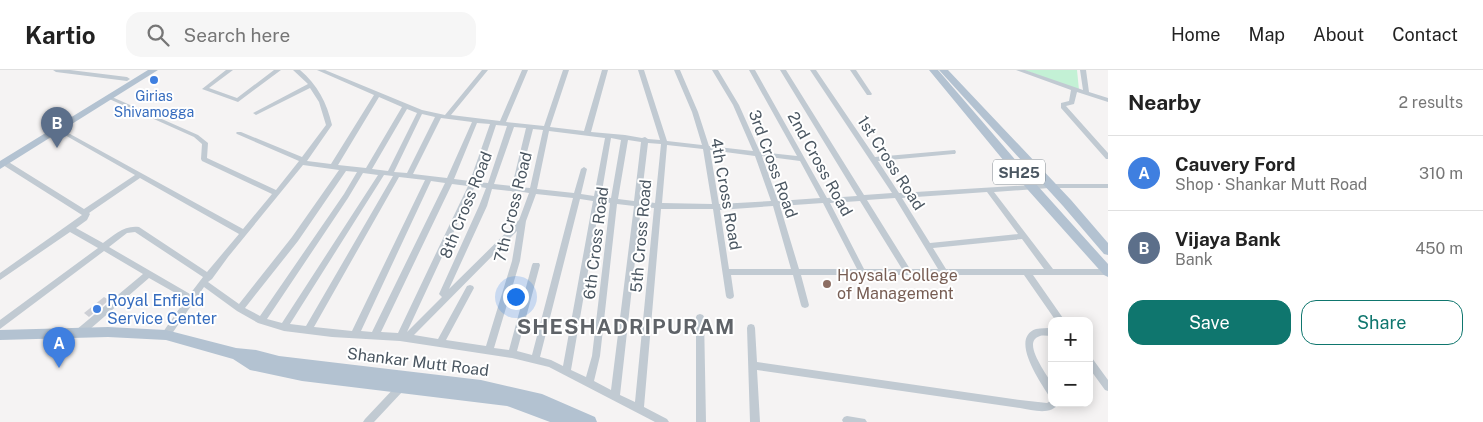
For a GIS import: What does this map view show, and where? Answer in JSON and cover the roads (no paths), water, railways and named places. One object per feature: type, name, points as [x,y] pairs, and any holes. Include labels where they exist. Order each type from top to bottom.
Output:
[{"type":"main road","points":[[2,162],[142,70]]},
{"type":"main road","points":[[2,162],[59,130],[154,70]]},
{"type":"main road","name":"SH25","points":[[933,70],[1032,187],[1108,272]]},
{"type":"main road","name":"SH25","points":[[943,70],[1108,252]]},
{"type":"main road","name":"Shankar Mutt Road","points":[[0,335],[127,332],[166,335],[236,354],[307,366],[481,386],[590,422]]},
{"type":"main road","name":"Shankar Mutt Road","points":[[236,354],[250,364],[274,370],[540,405],[568,422]]},
{"type":"street","points":[[56,70],[127,79]]},
{"type":"street","points":[[230,70],[205,89],[238,100],[278,70]]},
{"type":"street","points":[[166,335],[191,298],[303,161],[329,125],[326,111],[311,85],[296,70]]},
{"type":"street","points":[[320,70],[420,112],[443,117],[803,159]]},
{"type":"street","points":[[408,176],[443,117],[485,70]]},
{"type":"street","name":"8th Cross Road","points":[[443,294],[490,187],[506,124],[525,70]]},
{"type":"street","name":"7th Cross Road","points":[[489,351],[516,261],[522,221],[533,192],[546,129],[566,70]]},
{"type":"street","points":[[588,133],[605,70]]},
{"type":"street","name":"5th Cross Road","points":[[639,408],[655,253],[656,206],[664,142],[641,70]]},
{"type":"street","name":"4th Cross Road","points":[[678,70],[695,112],[706,147],[714,207],[730,296]]},
{"type":"street","name":"3rd Cross Road","points":[[715,70],[738,109],[757,154],[805,304]]},
{"type":"street","name":"2nd Cross Road","points":[[752,70],[803,159],[862,272]]},
{"type":"street","points":[[783,70],[864,198],[908,272]]},
{"type":"street","name":"1st Cross Road","points":[[813,70],[897,195],[944,272]]},
{"type":"street","points":[[853,70],[869,94]]},
{"type":"street","points":[[1019,70],[1108,100]]},
{"type":"street","points":[[1083,70],[1086,93]]},
{"type":"street","points":[[256,113],[311,85]]},
{"type":"street","points":[[1074,89],[1072,103],[1063,104],[1064,108],[1108,157]]},
{"type":"street","points":[[333,167],[378,94]]},
{"type":"street","points":[[110,98],[196,136],[205,143],[204,159],[277,193]]},
{"type":"street","points":[[261,321],[364,171],[405,106]]},
{"type":"street","points":[[308,330],[390,174],[420,112]]},
{"type":"street","points":[[375,335],[449,182],[475,121]]},
{"type":"street","points":[[403,338],[472,185],[494,123]]},
{"type":"street","points":[[514,190],[530,127]]},
{"type":"street","points":[[59,130],[244,233]]},
{"type":"street","points":[[240,133],[303,161],[333,167],[638,205],[714,207],[1049,186],[1108,186]]},
{"type":"street","points":[[566,372],[608,136]]},
{"type":"street","name":"6th Cross Road","points":[[589,382],[596,356],[614,202],[625,137]]},
{"type":"street","points":[[615,396],[645,140]]},
{"type":"street","points":[[873,159],[954,152]]},
{"type":"street","points":[[2,162],[85,212]]},
{"type":"street","points":[[240,309],[295,239],[344,168]]},
{"type":"street","points":[[535,360],[584,169]]},
{"type":"street","points":[[284,326],[390,174]]},
{"type":"street","points":[[0,277],[84,218],[85,212],[140,175]]},
{"type":"street","points":[[355,334],[429,179]]},
{"type":"street","points":[[989,190],[1051,272]]},
{"type":"street","points":[[403,338],[522,221]]},
{"type":"street","points":[[70,228],[191,298]]},
{"type":"street","points":[[0,325],[104,248],[125,230],[136,229],[206,280],[240,309],[261,321],[308,330],[403,338],[512,354],[535,360],[589,382],[664,422]]},
{"type":"street","points":[[928,246],[1024,236]]},
{"type":"street","points":[[512,354],[536,265]]},
{"type":"street","points":[[726,272],[1108,272]]},
{"type":"street","points":[[1026,272],[1057,317]]},
{"type":"street","points":[[79,333],[149,273]]},
{"type":"street","points":[[440,343],[470,288]]},
{"type":"street","points":[[700,317],[701,422]]},
{"type":"street","points":[[751,328],[755,422]]},
{"type":"street","points":[[1048,332],[1036,333],[1033,336],[1030,350],[1031,358],[1048,386]]},
{"type":"street","points":[[1090,362],[1108,387]]},
{"type":"street","points":[[753,365],[1020,404],[1048,406]]},
{"type":"street","points":[[368,422],[400,388]]},
{"type":"street","points":[[847,420],[862,422]]},
{"type":"place","name":"Girias Shivamogga","points":[[154,80]]},
{"type":"place","name":"Vijaya Bank","points":[[57,148]]},
{"type":"place","name":"Hoysala College of Management","points":[[827,284]]},
{"type":"place","name":"Royal Enfield Service Center","points":[[97,309]]},
{"type":"place","name":"Cauvery Ford","points":[[59,368]]},
{"type":"district","name":"SHESHADRIPURAM","points":[[626,326]]}]
